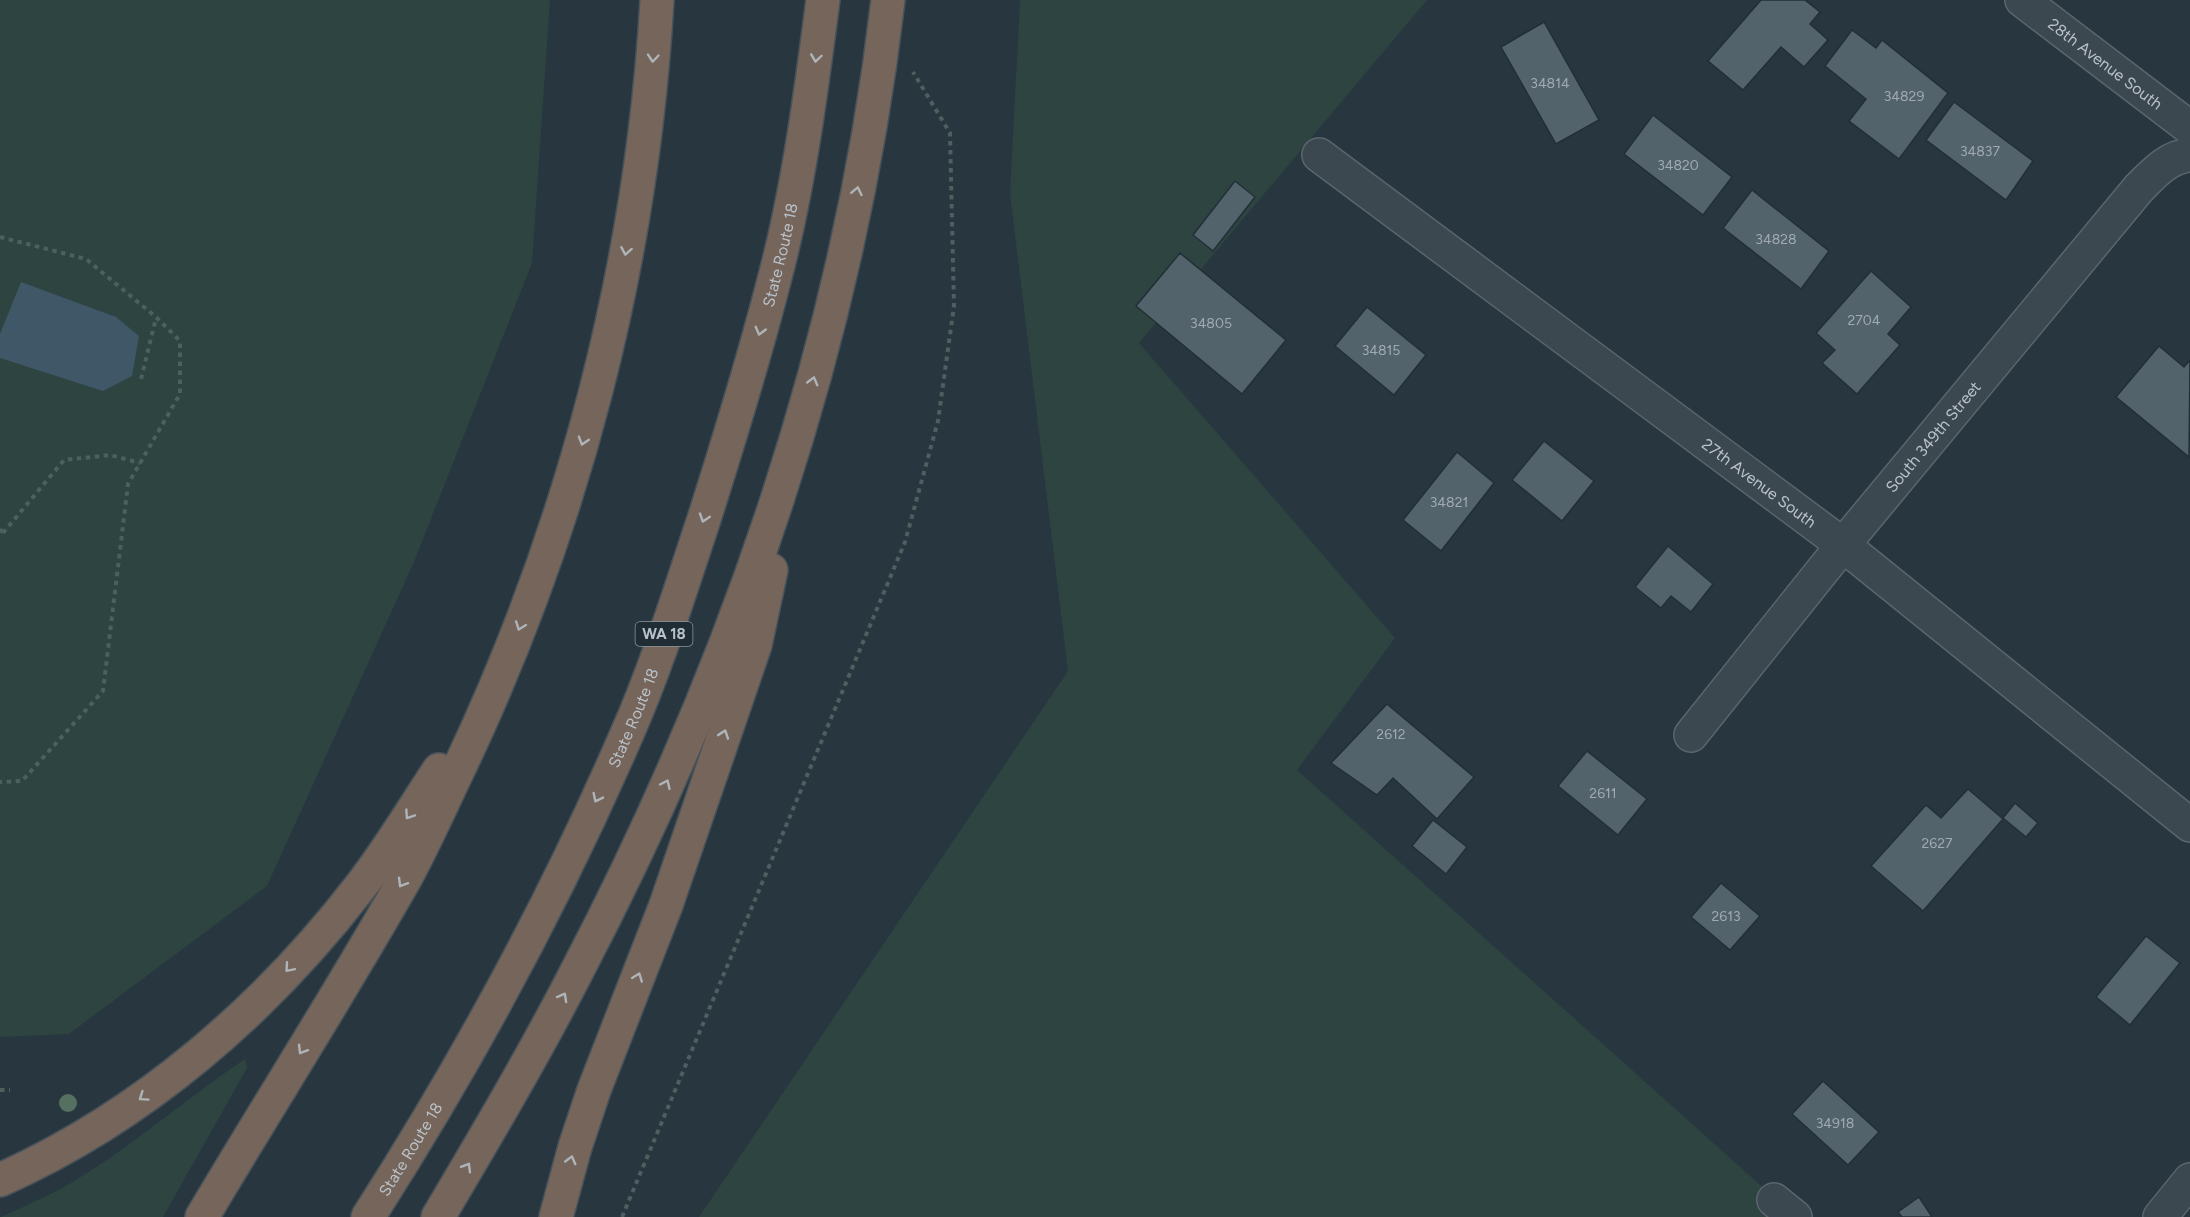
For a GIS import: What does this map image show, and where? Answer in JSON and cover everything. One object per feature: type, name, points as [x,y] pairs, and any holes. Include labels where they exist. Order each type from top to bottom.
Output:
[{"type":"highway","points":[[201,1217],[407,875],[501,680],[556,528],[587,427],[612,329],[645,138],[657,0]]},
{"type":"highway","name":"State Route 18","points":[[369,1217],[407,1157],[483,1026],[550,896],[627,734],[686,575],[742,399],[781,250],[812,84],[823,0]]},
{"type":"highway","points":[[556,1217],[575,1147],[594,1090],[666,905],[755,645],[798,437],[837,285],[866,150],[886,13]]},
{"type":"highway","points":[[438,1217],[512,1092],[578,969],[635,852],[702,704],[762,550],[798,437]]},
{"type":"highway","points":[[0,1180],[99,1127],[160,1085],[213,1044],[279,980],[360,887],[501,680]]},
{"type":"street","name":"28th Avenue South","points":[[2022,0],[2190,128]]},
{"type":"street","name":"27th Avenue South","points":[[1319,155],[1842,545],[2190,825]]},
{"type":"street","name":"South 349th Street","points":[[1691,735],[1842,545],[2139,188],[2165,164],[2190,155]]},
{"type":"street","points":[[2160,1217],[2190,1180]]},
{"type":"path","points":[[622,1217],[905,542],[938,421],[954,306],[950,133],[886,13]]},
{"type":"path","points":[[0,237],[86,259],[156,317],[180,341],[180,394],[128,484],[103,691],[21,781],[0,782]]},
{"type":"path","points":[[141,379],[156,317]]},
{"type":"path","points":[[1,533],[64,460],[110,454],[140,463]]},
{"type":"path","points":[[0,1090],[10,1090]]},
{"type":"green space","points":[[0,0],[550,0],[532,263],[414,562],[267,886],[69,1034],[0,1037]]},
{"type":"green space","points":[[1020,0],[1427,0],[1139,343],[1395,638],[1297,770],[1796,1217],[699,1217],[1068,671],[1010,194]]},
{"type":"green space","points":[[245,1059],[247,1068],[163,1217],[1,1217],[88,1173]]},
{"type":"water","points":[[21,282],[116,317],[139,336],[132,376],[103,391],[0,358],[0,334]]},
{"type":"building","points":[[1761,0],[1805,0],[1820,12],[1810,24],[1828,40],[1804,67],[1781,47],[1743,90],[1708,61]]},
{"type":"building","points":[[1544,22],[1599,120],[1556,144],[1501,47]]},
{"type":"building","points":[[1852,30],[1876,48],[1882,40],[1948,93],[1899,159],[1849,121],[1866,99],[1825,66]]},
{"type":"building","points":[[1954,102],[2033,161],[2006,200],[1926,140]]},
{"type":"building","points":[[1653,115],[1732,177],[1703,215],[1624,154]]},
{"type":"building","points":[[1235,181],[1255,197],[1213,251],[1193,235]]},
{"type":"building","points":[[1752,190],[1829,251],[1801,289],[1723,228]]},
{"type":"building","points":[[1180,253],[1286,340],[1242,394],[1136,306]]},
{"type":"building","points":[[1871,271],[1911,307],[1888,334],[1900,345],[1857,394],[1822,363],[1835,350],[1816,333]]},
{"type":"building","points":[[1367,307],[1426,355],[1394,395],[1335,346]]},
{"type":"building","points":[[2159,346],[2184,367],[2190,360],[2189,457],[2116,397]]},
{"type":"building","points":[[1544,441],[1594,481],[1562,521],[1512,480]]},
{"type":"building","points":[[1457,452],[1494,483],[1441,551],[1403,520]]},
{"type":"building","points":[[1668,546],[1713,584],[1691,612],[1671,596],[1661,608],[1635,587]]},
{"type":"building","points":[[1387,704],[1474,777],[1437,819],[1393,778],[1377,795],[1331,763]]},
{"type":"building","points":[[1587,751],[1647,799],[1618,835],[1558,786]]},
{"type":"building","points":[[1968,789],[2003,819],[1923,911],[1871,866],[1926,805],[1941,818]]},
{"type":"building","points":[[2015,803],[2038,823],[2026,837],[2003,818]]},
{"type":"building","points":[[1433,820],[1467,847],[1446,874],[1412,846]]},
{"type":"building","points":[[1721,883],[1760,916],[1730,950],[1691,917]]},
{"type":"building","points":[[2146,936],[2180,963],[2130,1025],[2096,997]]},
{"type":"building","points":[[1823,1081],[1879,1132],[1848,1165],[1792,1114]]},
{"type":"building","points":[[1919,1197],[1932,1217],[1902,1217],[1898,1212]]}]
